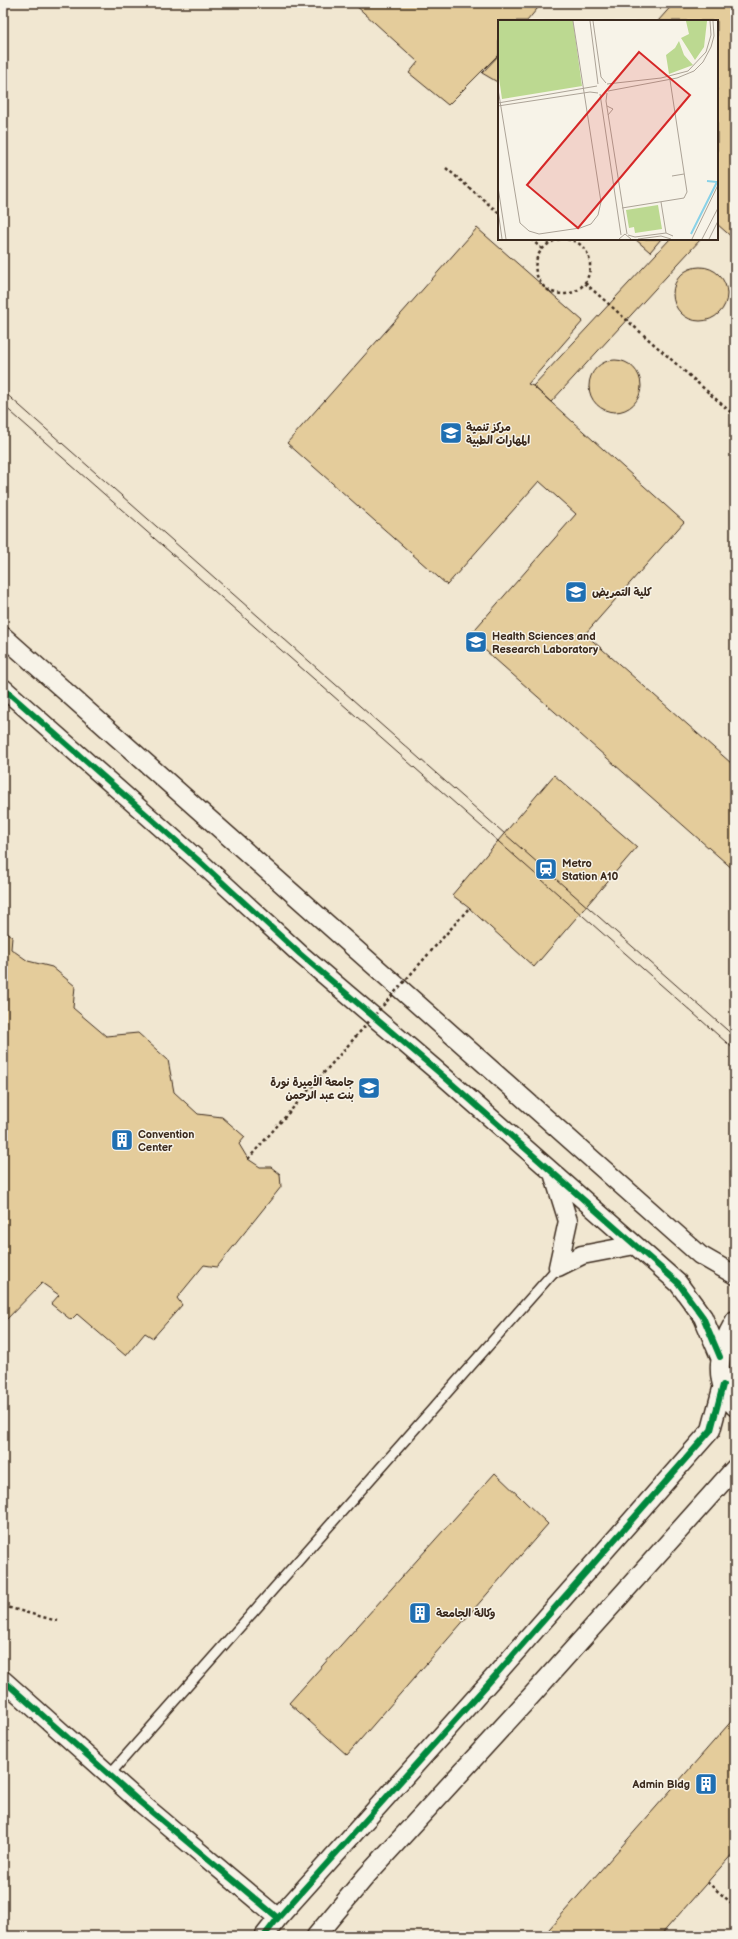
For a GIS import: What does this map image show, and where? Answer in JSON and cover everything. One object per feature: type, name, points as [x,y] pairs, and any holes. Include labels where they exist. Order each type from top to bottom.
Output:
[{"type":"street","points":[[3,636],[700,1255],[735,1275]]},
{"type":"street","points":[[3,688],[199,861],[300,954],[553,1172],[678,1283],[703,1317],[720,1357]]},
{"type":"street","points":[[553,1172],[568,1222],[558,1267]]},
{"type":"street","points":[[558,1267],[582,1255],[635,1245]]},
{"type":"street","points":[[735,1320],[725,1337],[720,1357],[720,1371],[723,1385],[735,1407]]},
{"type":"street","points":[[264,1936],[278,1918],[486,1686],[711,1430],[723,1385]]},
{"type":"street","points":[[316,1936],[367,1875],[531,1696],[735,1468]]},
{"type":"street","points":[[3,1680],[109,1774],[278,1918]]},
{"type":"lane","points":[[109,1774],[558,1267]]},
{"type":"path","points":[[446,168],[498,211]]},
{"type":"path","points":[[532,240],[542,249]]},
{"type":"path","points":[[556,240],[552,241],[542,249],[535,262],[535,271],[544,287],[552,292],[561,294],[574,291],[585,283],[591,266],[585,249],[578,243],[568,240]]},
{"type":"path","points":[[585,283],[735,416]]},
{"type":"path","points":[[248,1159],[469,908]]},
{"type":"path","points":[[3,1606],[57,1621]]},
{"type":"path","points":[[707,1882],[735,1906]]},
{"type":"shaded area","name":"جامعة الأميرة نورة بنت عبد الرحمن","points":[[3,3],[735,3],[735,1936],[3,1936]]},
{"type":"building","points":[[353,3],[542,3],[528,20],[498,20],[498,55],[448,105],[409,73],[418,62]]},
{"type":"building","points":[[674,3],[735,3],[735,240],[718,225],[718,20],[659,20]]},
{"type":"building","points":[[498,56],[498,82],[482,73]]},
{"type":"building","points":[[477,228],[583,321],[528,384],[533,386],[684,522],[585,634],[731,763],[735,759],[735,871],[469,636],[576,514],[539,481],[447,585],[287,443]]},
{"type":"building","points":[[636,240],[660,240],[650,252]]},
{"type":"building","points":[[669,240],[700,240],[551,402],[533,386]]},
{"type":"building","points":[[700,267],[710,269],[719,275],[725,284],[727,294],[725,304],[719,313],[710,319],[700,321],[690,319],[681,313],[675,304],[673,294],[675,284],[681,275],[690,269]]},
{"type":"building","points":[[615,360],[625,362],[633,368],[639,376],[641,386],[639,396],[633,404],[625,410],[615,412],[605,410],[597,404],[591,396],[589,386],[591,376],[597,368],[605,362]]},
{"type":"building","name":"Metro Station A10","points":[[554,775],[637,847],[534,967],[469,908],[452,895]]},
{"type":"building","name":"Convention Center","points":[[3,929],[12,937],[11,949],[28,961],[52,967],[75,986],[73,1008],[106,1036],[138,1033],[168,1060],[174,1092],[198,1114],[222,1117],[245,1137],[239,1144],[248,1159],[260,1167],[271,1167],[280,1174],[281,1187],[217,1267],[204,1265],[177,1298],[182,1305],[153,1338],[145,1333],[126,1356],[77,1314],[71,1320],[51,1304],[59,1295],[42,1283],[3,1323]]},
{"type":"building","name":"وكالة الجامعة","points":[[495,1473],[548,1524],[347,1755],[289,1703]]},
{"type":"building","name":"Admin Bldg","points":[[735,1717],[735,1851],[660,1936],[543,1936]]},
{"type":"tram line","points":[[3,391],[735,1037]]},
{"type":"tram line","points":[[3,405],[735,1050]]},
{"type":"cycle path","points":[[3,688],[199,861],[300,954],[442,1075],[678,1283],[703,1317],[720,1357]]},
{"type":"cycle path","points":[[264,1936],[278,1918],[486,1686],[711,1430],[723,1385]]},
{"type":"cycle path","points":[[3,1680],[141,1803],[278,1918]]},
{"type":"place","name":"مركز تنمية المهارات الطبية","points":[[451,433]]},
{"type":"place","name":"كلية التمريض","points":[[576,592]]},
{"type":"place","name":"Health Sciences and Research Laboratory","points":[[476,642]]},
{"type":"place","name":"Metro Station A10","points":[[546,869]]},
{"type":"place","name":"جامعة الأميرة نورة بنت عبد الرحمن","points":[[369,1088]]},
{"type":"place","name":"Convention Center","points":[[122,1140]]},
{"type":"place","name":"وكالة الجامعة","points":[[420,1613]]},
{"type":"place","name":"Admin Bldg","points":[[706,1784]]}]
